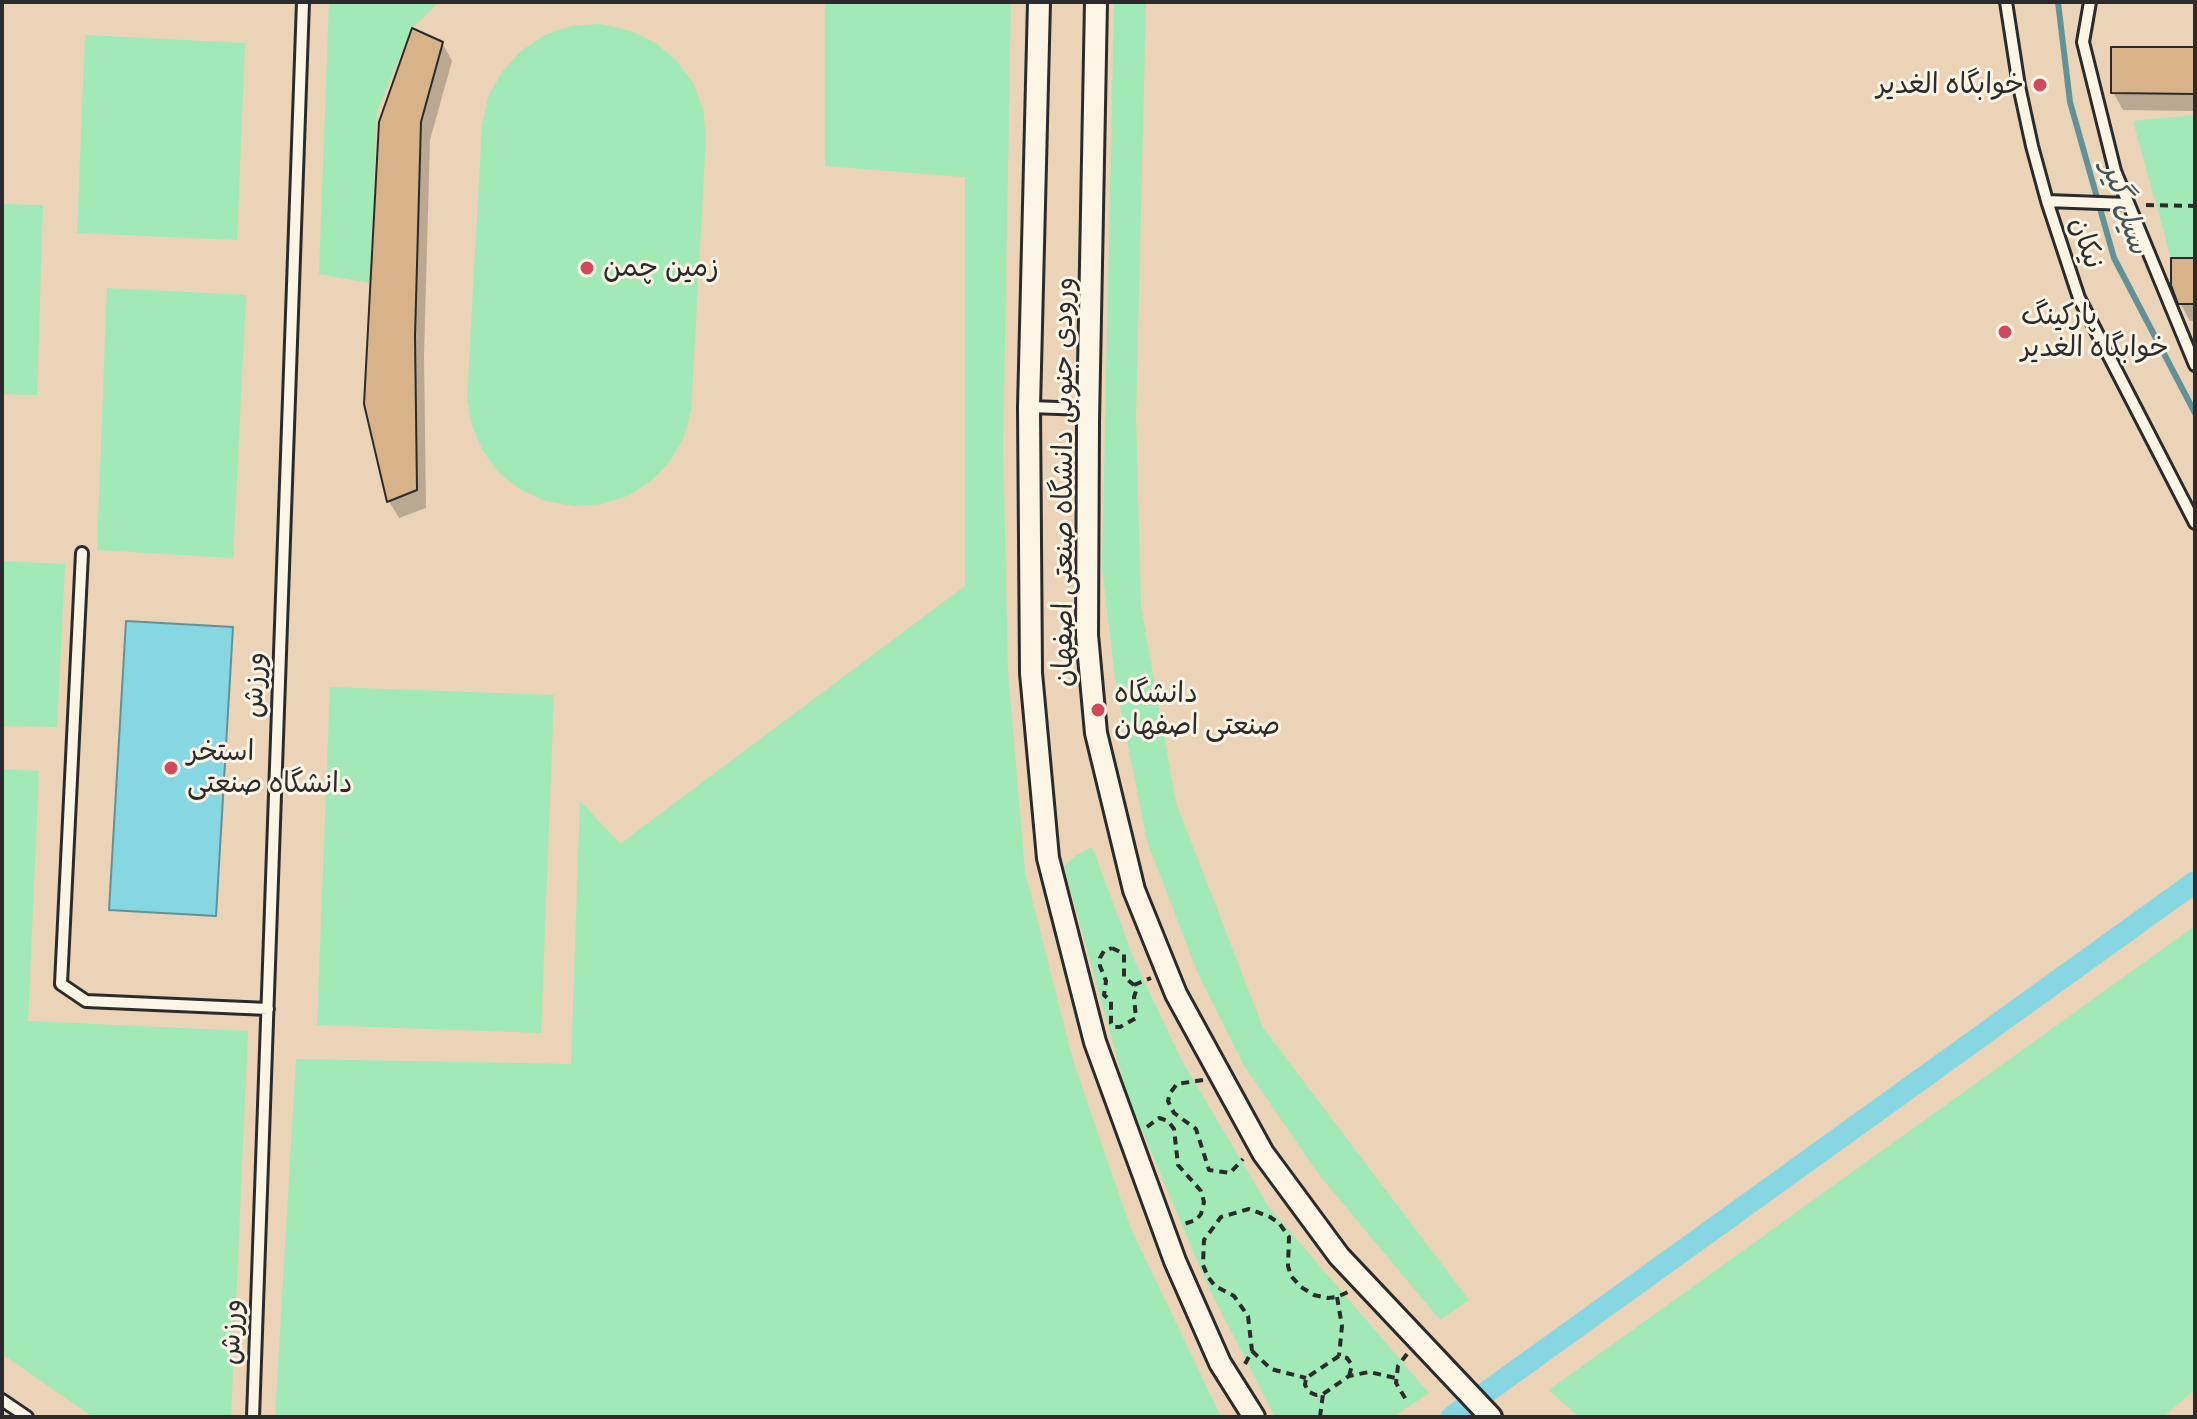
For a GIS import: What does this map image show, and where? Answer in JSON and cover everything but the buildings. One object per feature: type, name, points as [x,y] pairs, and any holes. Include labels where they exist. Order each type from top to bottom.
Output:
[{"type":"street","name":"ورودی جنوبی دانشگاه صنعتی اصفهان","points":[[1039,2],[1029,407],[1031,673],[1048,858],[1095,1042],[1161,1223],[1220,1363],[1254,1417]]},
{"type":"street","name":"ورودی جنوبی دانشگاه صنعتی اصفهان","points":[[1096,2],[1087,635],[1096,733],[1134,890],[1176,994],[1256,1141],[1339,1256],[1491,1417]]},
{"type":"lane","name":"ورزش","points":[[253,1417],[303,2]]},
{"type":"lane","name":"نیکان","points":[[2006,2],[2019,86],[2047,201],[2079,298],[2195,523]]},
{"type":"lane","points":[[2090,2],[2083,42],[2115,171],[2195,365]]},
{"type":"lane","points":[[2047,201],[2127,204]]},
{"type":"lane","points":[[1029,407],[1088,409]]},
{"type":"lane","points":[[82,553],[61,984],[86,1001],[268,1009]]},
{"type":"lane","points":[[2,1400],[27,1417]]},
{"type":"path","points":[[2127,204],[2195,206]]},
{"type":"path","points":[[1112,948],[1124,954],[1124,977],[1136,991],[1136,1018],[1127,1026],[1113,1027],[1111,1001],[1104,995],[1104,989],[1106,981],[1100,958],[1104,951],[1112,948]]},
{"type":"path","points":[[1221,1077],[1177,1084],[1168,1101],[1174,1113],[1196,1129],[1204,1161],[1209,1170],[1217,1173],[1230,1173],[1239,1166],[1256,1141]]},
{"type":"path","points":[[1132,1144],[1150,1123],[1159,1118],[1168,1121],[1174,1129],[1178,1165],[1201,1191],[1204,1202],[1196,1220],[1188,1224],[1161,1223]]},
{"type":"path","points":[[1230,1380],[1244,1366],[1252,1351],[1248,1316],[1243,1306],[1234,1296],[1215,1286],[1203,1265],[1204,1240],[1221,1217],[1249,1209],[1279,1223],[1289,1237],[1288,1266],[1291,1276],[1314,1295],[1337,1297],[1364,1283]]},
{"type":"path","points":[[1337,1297],[1342,1326],[1339,1356]]},
{"type":"path","points":[[1408,1403],[1396,1378],[1398,1366],[1417,1339]]},
{"type":"path","points":[[1252,1351],[1271,1369],[1306,1378],[1339,1356],[1347,1358],[1352,1365],[1349,1376]]},
{"type":"path","points":[[1306,1378],[1305,1385],[1309,1392],[1316,1395],[1323,1394],[1349,1376],[1369,1372],[1396,1378]]},
{"type":"path","points":[[1320,1417],[1323,1394]]},
{"type":"shaded area","name":"دانشگاه صنعتی اصفهان","points":[[2,2],[2195,2],[2195,1417],[2,1417]]},
{"type":"green space","points":[[329,2],[439,2],[412,28],[377,111],[370,283],[319,274]]},
{"type":"green space","points":[[825,2],[1011,2],[1003,446],[1008,672],[1025,872],[1073,1061],[1131,1229],[1221,1417],[275,1417],[296,1059],[571,1064],[580,801],[620,844],[965,586],[965,177],[825,166]]},
{"type":"green space","points":[[1114,2],[1146,2],[1136,416],[1141,607],[1176,803],[1263,1028],[1469,1300],[1440,1320],[1320,1176],[1243,1064],[1197,971],[1147,841],[1115,679],[1102,567]]},
{"type":"green space","name":"زمین چمن","points":[[600,24],[628,30],[654,42],[676,60],[693,83],[703,109],[706,137],[691,411],[684,437],[670,461],[651,481],[627,496],[601,504],[574,506],[546,501],[521,490],[499,473],[483,451],[472,426],[467,399],[482,125],[488,97],[502,72],[521,51],[545,35],[571,26]]},
{"type":"green space","points":[[85,35],[245,43],[237,240],[77,233]]},
{"type":"green space","points":[[2195,115],[2195,262],[2171,258],[2133,121]]},
{"type":"green space","points":[[2,204],[43,205],[37,395],[2,394]]},
{"type":"green space","points":[[107,288],[246,295],[233,558],[97,550]]},
{"type":"green space","points":[[2,561],[65,564],[57,727],[2,726]]},
{"type":"green space","points":[[330,687],[554,695],[541,1033],[317,1025]]},
{"type":"green space","points":[[2,769],[39,771],[28,1021],[248,1031],[231,1417],[93,1417],[2,1354]]},
{"type":"green space","points":[[1092,847],[1135,962],[1182,1061],[1268,1206],[1429,1393],[1393,1417],[1275,1417],[1207,1284],[1128,1097],[1064,867],[1075,856]]},
{"type":"green space","points":[[2195,926],[2195,1389],[2163,1417],[1579,1417],[1549,1390]]},
{"type":"water","name":"استخر دانشگاه صنعتی","points":[[126,621],[233,627],[216,916],[109,910]]},
{"type":"waterway","name":"سیل گیر","points":[[2058,2],[2070,102],[2114,258],[2195,413]]},
{"type":"waterway","points":[[1452,1417],[2195,882]]},
{"type":"place","name":"خوابگاه الغدیر","points":[[2040,85]]},
{"type":"place","name":"زمین چمن","points":[[587,268]]},
{"type":"place","name":"پارکینگ خوابگاه الغدیر","points":[[2005,332]]},
{"type":"place","name":"دانشگاه صنعتی اصفهان","points":[[1098,710]]},
{"type":"place","name":"استخر دانشگاه صنعتی","points":[[171,768]]}]
